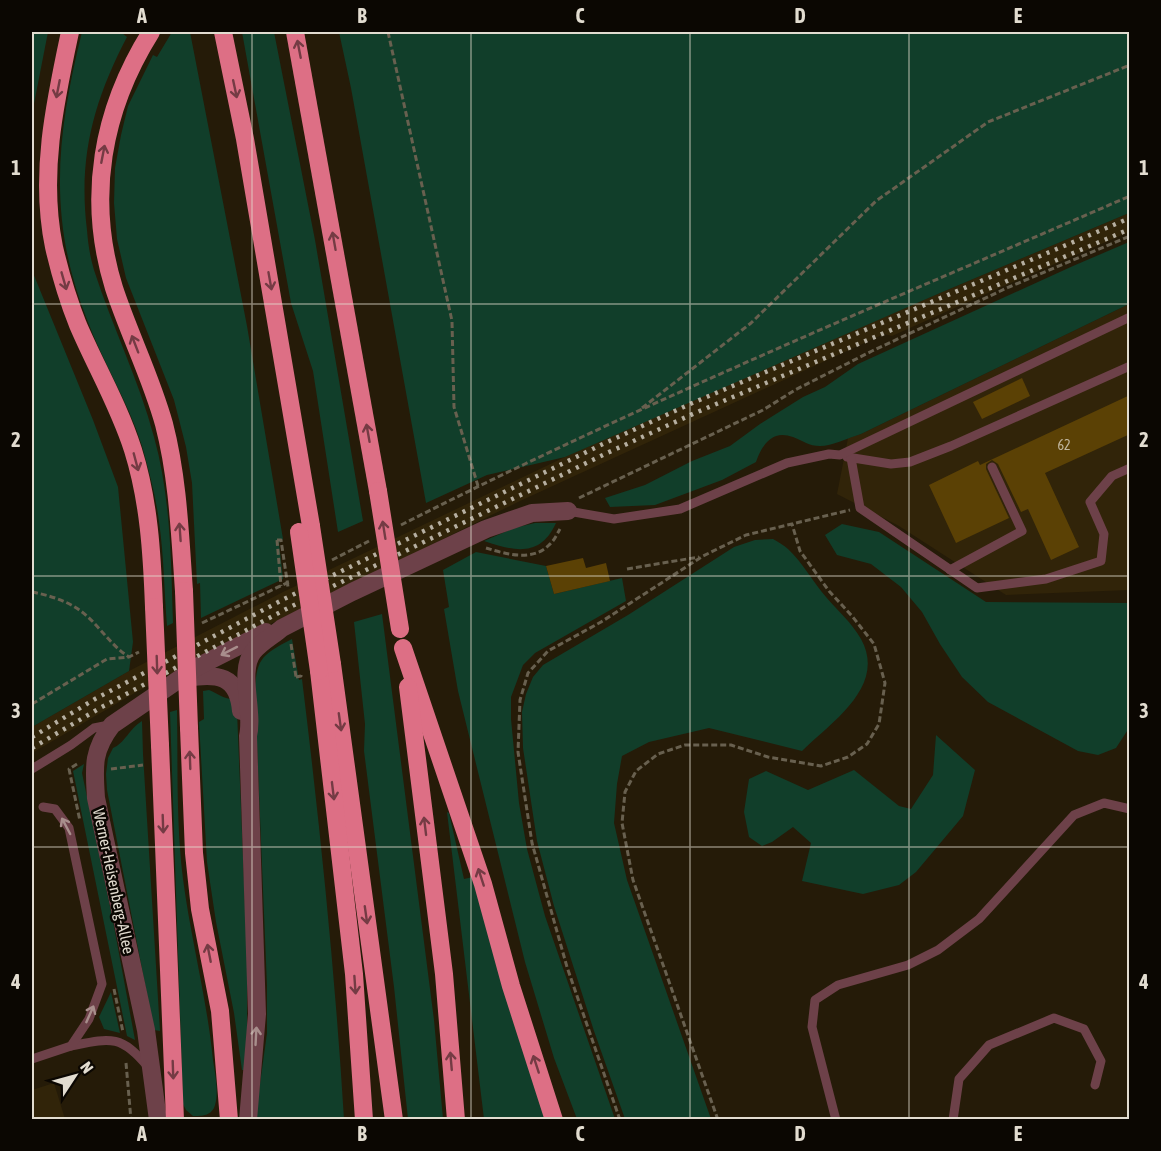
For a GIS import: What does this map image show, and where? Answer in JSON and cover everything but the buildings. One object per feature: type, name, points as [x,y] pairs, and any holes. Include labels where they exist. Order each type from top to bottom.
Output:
[{"type":"highway","points":[[70,32],[51,134],[48,200],[54,246],[64,284],[78,324],[116,406],[133,450],[143,488],[149,525],[175,1119]]},
{"type":"highway","points":[[223,32],[245,139],[303,476],[305,529],[394,1119]]},
{"type":"highway","points":[[295,32],[378,491],[403,648],[444,974],[456,1119]]},
{"type":"highway","points":[[148,37],[125,77],[109,125],[101,164],[102,225],[106,258],[114,288],[154,393],[176,483],[184,591],[194,853],[200,909],[220,1011],[229,1119]]},
{"type":"highway","points":[[403,648],[483,884],[511,986],[554,1119]]},
{"type":"highway","points":[[325,667],[354,974],[364,1119]]},
{"type":"street","points":[[286,635],[352,592],[486,528],[532,513],[568,511]]},
{"type":"street","name":"Werner-Heisenberg-Allee","points":[[158,1119],[146,1030],[96,798],[94,769],[96,754],[102,738],[112,725],[177,679],[267,632],[286,635]]},
{"type":"street","name":"Werner-Heisenberg-Allee","points":[[248,1119],[257,1014],[248,735],[251,723],[247,669],[251,654],[260,644],[286,635]]},
{"type":"street","name":"Werner-Heisenberg-Allee","points":[[177,679],[207,674],[229,681],[238,693],[242,724],[248,735]]},
{"type":"lane","points":[[840,455],[1130,317]]},
{"type":"lane","points":[[568,511],[614,519],[680,509],[787,463],[829,454],[891,464],[910,462],[1130,366]]},
{"type":"lane","points":[[851,458],[860,508],[977,588],[1046,579],[1101,561],[1104,534],[1090,502],[1112,476],[1130,468]]},
{"type":"lane","points":[[950,570],[1022,531],[992,467]]},
{"type":"lane","points":[[32,769],[94,728],[112,725]]},
{"type":"lane","points":[[836,1119],[812,1027],[815,1000],[838,985],[908,965],[938,950],[979,919],[1074,815],[1104,803],[1130,809]]},
{"type":"lane","points":[[43,807],[55,809],[69,828],[102,984],[89,1019],[71,1046]]},
{"type":"lane","points":[[954,1119],[959,1079],[989,1044],[1054,1018],[1084,1029],[1101,1061],[1095,1085]]},
{"type":"lane","points":[[32,1059],[71,1046],[109,1040],[125,1044],[153,1074]]},
{"type":"path","points":[[388,32],[452,321],[454,407],[478,486]]},
{"type":"path","points":[[639,411],[751,323],[876,201],[922,168],[988,122],[1130,64]]},
{"type":"path","points":[[395,528],[478,486],[639,411],[1130,195]]},
{"type":"path","points":[[568,511],[578,499],[594,490],[763,410],[795,390],[872,351],[1009,287],[1130,236]]},
{"type":"path","points":[[620,1119],[567,967],[532,843],[518,752],[520,700],[528,673],[548,651],[601,622],[703,556],[746,535],[860,508]]},
{"type":"path","points":[[718,1119],[633,880],[622,823],[625,792],[636,771],[658,754],[685,745],[731,745],[768,757],[820,766],[848,757],[867,744],[879,724],[885,683],[874,644],[829,591],[800,551],[792,524]]},
{"type":"path","points":[[323,565],[375,538]]},
{"type":"path","points":[[277,540],[282,586]]},
{"type":"path","points":[[627,569],[703,556]]},
{"type":"path","points":[[200,624],[292,580]]},
{"type":"path","points":[[32,592],[58,597],[87,615],[118,650],[129,657]]},
{"type":"path","points":[[286,635],[296,677]]},
{"type":"path","points":[[32,704],[107,659],[129,657],[148,648]]},
{"type":"path","points":[[94,769],[126,768],[146,764]]},
{"type":"shaded area","points":[[1129,213],[1129,232],[892,336],[884,334],[520,501],[205,656],[133,694],[32,753],[32,727],[129,671],[283,592],[565,457]]},
{"type":"shaded area","points":[[1129,304],[1129,590],[1006,595],[899,526],[837,494],[848,438],[861,434]]},
{"type":"shaded area","points":[[54,1083],[65,1119],[32,1119],[32,1090]]},
{"type":"green space","points":[[32,32],[48,32],[32,114]]},
{"type":"green space","points":[[82,32],[123,32],[127,37],[106,83],[91,130],[87,153],[85,203],[91,260],[141,395],[160,460],[171,553],[173,623],[167,626],[161,535],[142,446],[130,413],[86,317],[65,244],[61,210],[62,140],[73,69]]},
{"type":"green space","points":[[172,32],[190,32],[247,326],[283,539],[279,543],[283,579],[201,618],[192,483],[186,447],[174,400],[126,278],[117,239],[114,203],[115,168],[128,106],[153,55],[157,57]]},
{"type":"green space","points":[[242,32],[274,32],[315,240],[363,521],[338,532],[313,371],[291,303]]},
{"type":"green space","points":[[339,32],[1129,32],[1129,213],[565,457],[487,475],[426,503]]},
{"type":"green space","points":[[1129,242],[1129,304],[861,434],[825,446],[779,435],[769,440],[761,450],[756,462],[722,480],[655,505],[610,507],[605,498],[645,485],[692,461],[730,446],[760,424],[803,397],[825,387],[858,364]]},
{"type":"green space","points":[[32,259],[33,273],[118,487],[133,642],[129,671],[32,727]]},
{"type":"green space","points":[[535,523],[556,523],[550,534],[534,547],[516,549],[484,541],[514,528]]},
{"type":"green space","points":[[842,524],[879,532],[986,602],[1129,603],[1129,728],[1116,748],[1098,755],[1078,751],[988,702],[962,677],[922,612],[901,587],[871,564],[837,555],[825,535]]},
{"type":"green space","points":[[773,539],[793,554],[857,633],[867,656],[867,672],[862,687],[852,702],[802,751],[709,728],[649,742],[622,756],[614,823],[627,880],[711,1119],[625,1119],[554,906],[537,841],[523,748],[522,712],[526,694],[533,677],[543,665],[628,615],[734,547],[755,540]]},
{"type":"green space","points":[[476,552],[546,566],[554,594],[622,578],[626,601],[535,653],[523,665],[511,697],[519,803],[527,849],[545,916],[615,1119],[577,1119],[554,1058],[525,962],[458,691],[444,609],[449,607],[443,570]]},
{"type":"green space","points":[[382,614],[434,1020],[443,1119],[408,1119],[364,751],[365,724],[354,622]]},
{"type":"green space","points":[[292,639],[299,680],[302,679],[315,789],[332,954],[344,1119],[255,1120],[267,1033],[267,986],[255,696],[258,667],[262,660],[272,650]]},
{"type":"green space","points":[[209,690],[232,699],[237,711],[247,955],[247,1032],[244,1070],[242,1070],[207,862],[199,722],[204,719],[203,691]]},
{"type":"green space","points":[[177,710],[178,816],[181,858],[186,902],[207,1015],[217,1088],[214,1109],[200,1116],[193,1116],[183,1104],[170,712]]},
{"type":"green space","points":[[142,721],[160,1031],[154,1030],[107,790],[106,774],[108,758],[113,748]]},
{"type":"green space","points":[[936,735],[975,770],[963,816],[916,872],[899,885],[863,894],[802,881],[811,843],[793,827],[772,842],[762,846],[749,837],[744,812],[749,779],[766,771],[808,790],[854,770],[899,806],[911,809],[933,775]]},
{"type":"green space","points":[[84,764],[82,773],[135,1040],[127,1036],[73,771]]},
{"type":"green space","points":[[447,812],[464,879],[473,877],[510,1011],[546,1119],[484,1119]]},
{"type":"green space","points":[[111,992],[120,1033],[104,1029],[99,1017]]},
{"type":"railway","points":[[32,737],[95,699],[284,599],[603,444],[690,404],[1130,218]]},
{"type":"railway","points":[[32,748],[100,708],[288,608],[607,453],[695,413],[1130,229]]}]
